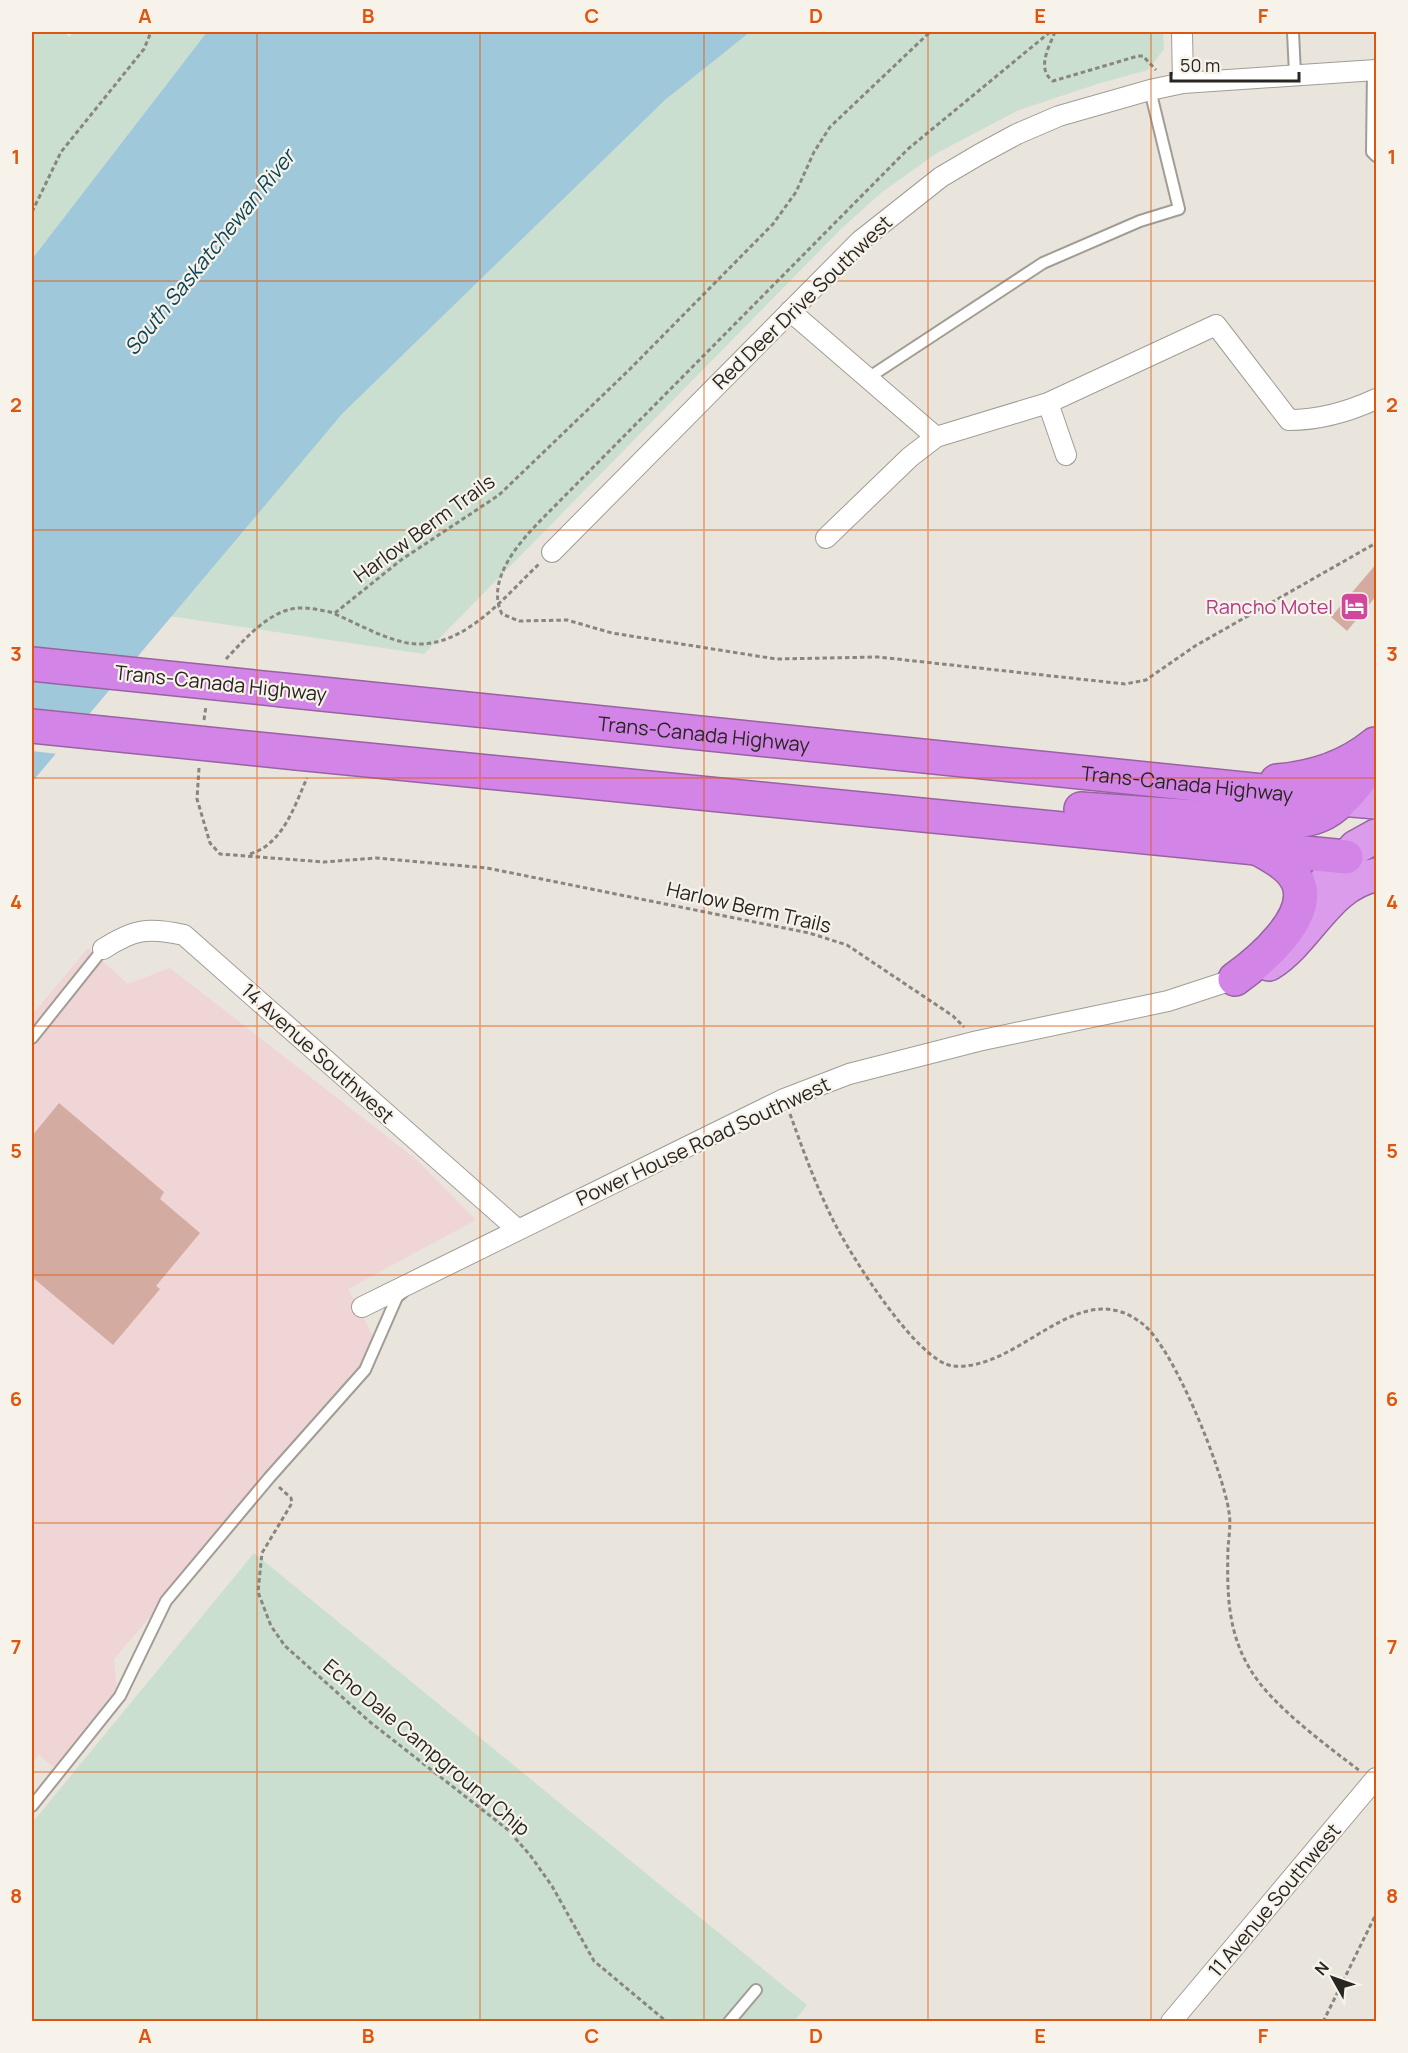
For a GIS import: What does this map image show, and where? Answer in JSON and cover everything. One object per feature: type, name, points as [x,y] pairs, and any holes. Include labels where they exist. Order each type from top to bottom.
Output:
[{"type":"highway","name":"Trans-Canada Highway","points":[[32,664],[1377,802]]},
{"type":"highway","points":[[32,726],[298,764],[878,810],[1361,859]]},
{"type":"highway","points":[[1206,785],[1304,778],[1343,766],[1377,743]]},
{"type":"highway","points":[[878,810],[1004,804],[1298,820],[1320,815],[1341,799],[1377,758]]},
{"type":"highway","points":[[1361,859],[1356,847],[1377,836]]},
{"type":"highway","points":[[1257,849],[1283,864],[1298,882],[1300,895],[1297,909],[1280,941]]},
{"type":"highway","points":[[1235,979],[1255,965],[1361,859]]},
{"type":"highway","points":[[1235,979],[1273,962],[1288,950],[1343,891],[1356,882],[1377,875]]},
{"type":"street","points":[[1182,32],[1183,83]]},
{"type":"street","name":"Red Deer Drive Southwest","points":[[552,552],[860,241],[941,177],[1017,134],[1059,116],[1150,90],[1183,83],[1375,69]]},
{"type":"street","points":[[790,311],[936,437]]},
{"type":"street","points":[[826,538],[910,457],[936,437],[1048,403],[1216,325],[1289,420],[1315,420],[1354,409],[1377,399]]},
{"type":"street","points":[[1048,403],[1066,455]]},
{"type":"street","name":"14 Avenue Southwest","points":[[103,949],[126,934],[155,928],[184,935],[518,1229]]},
{"type":"street","name":"Power House Road Southwest","points":[[362,1307],[784,1099],[849,1074],[978,1041],[1168,1001],[1235,979]]},
{"type":"street","name":"11 Avenue Southwest","points":[[1171,2022],[1375,1780]]},
{"type":"lane","points":[[1293,32],[1295,74]]},
{"type":"lane","points":[[1375,69],[1372,152],[1377,156]]},
{"type":"lane","points":[[868,378],[1043,263],[1140,221],[1179,209],[1150,90]]},
{"type":"lane","points":[[32,1038],[103,949]]},
{"type":"lane","points":[[32,1806],[120,1696],[166,1601],[269,1478],[365,1370],[397,1297],[410,1285]]},
{"type":"lane","points":[[729,2022],[756,1990]]},
{"type":"path","points":[[32,212],[61,152],[144,49],[152,32]]},
{"type":"path","name":"Harlow Berm Trails","points":[[335,614],[400,560],[499,495],[629,370],[773,224],[796,192],[817,146],[830,127],[930,32]]},
{"type":"path","points":[[1055,32],[1044,59],[1046,73],[1053,81],[1138,56],[1143,56],[1156,70]]},
{"type":"path","points":[[220,666],[253,631],[273,617],[300,608],[335,614],[400,642],[438,644],[476,622],[552,552]]},
{"type":"path","points":[[204,725],[207,703]]},
{"type":"path","name":"Harlow Berm Trails","points":[[200,759],[197,792],[210,843],[220,854],[249,854],[324,862],[376,858],[487,868],[809,933],[847,945],[884,968],[953,1016],[978,1041]]},
{"type":"path","points":[[249,854],[263,850],[284,827],[308,776],[298,764]]},
{"type":"path","points":[[784,1099],[834,1222],[905,1332],[931,1354],[951,1366],[976,1364],[1007,1353],[1083,1310],[1102,1307],[1124,1313],[1144,1325],[1169,1356],[1217,1465],[1229,1513],[1227,1593],[1233,1632],[1250,1669],[1269,1694],[1375,1780]]},
{"type":"path","name":"Echo Dale Campground Chip","points":[[269,1478],[291,1498],[292,1503],[262,1552],[258,1592],[271,1626],[285,1646],[370,1722],[507,1829],[530,1855],[552,1886],[594,1961],[667,2022]]},
{"type":"path","points":[[1323,2022],[1377,1914]]},
{"type":"shaded area","points":[[88,948],[128,984],[170,968],[417,1160],[476,1220],[348,1289],[380,1349],[114,1659],[117,1689],[54,1767],[39,1755],[32,1764],[32,1015]]},
{"type":"green space","points":[[32,32],[63,32],[69,37],[74,32],[207,32],[32,259]]},
{"type":"green space","points":[[750,32],[1163,32],[1164,49],[1148,70],[1019,110],[937,153],[882,192],[841,229],[424,654],[169,616],[342,414],[665,100]]},
{"type":"green space","points":[[254,1553],[807,2005],[794,2022],[32,2022],[32,1823]]},
{"type":"water","name":"South Saskatchewan River","points":[[207,32],[750,32],[665,100],[342,414],[32,782],[32,259]]},
{"type":"pier","points":[[32,708],[91,714],[58,754],[32,751]]},
{"type":"building","name":"Rancho Motel","points":[[1377,563],[1377,595],[1347,631],[1331,617]]},
{"type":"building","points":[[59,1103],[164,1192],[160,1199],[200,1233],[156,1286],[160,1289],[113,1345],[32,1277],[32,1136]]},
{"type":"place","name":"Rancho Motel","points":[[1354,606]]}]
